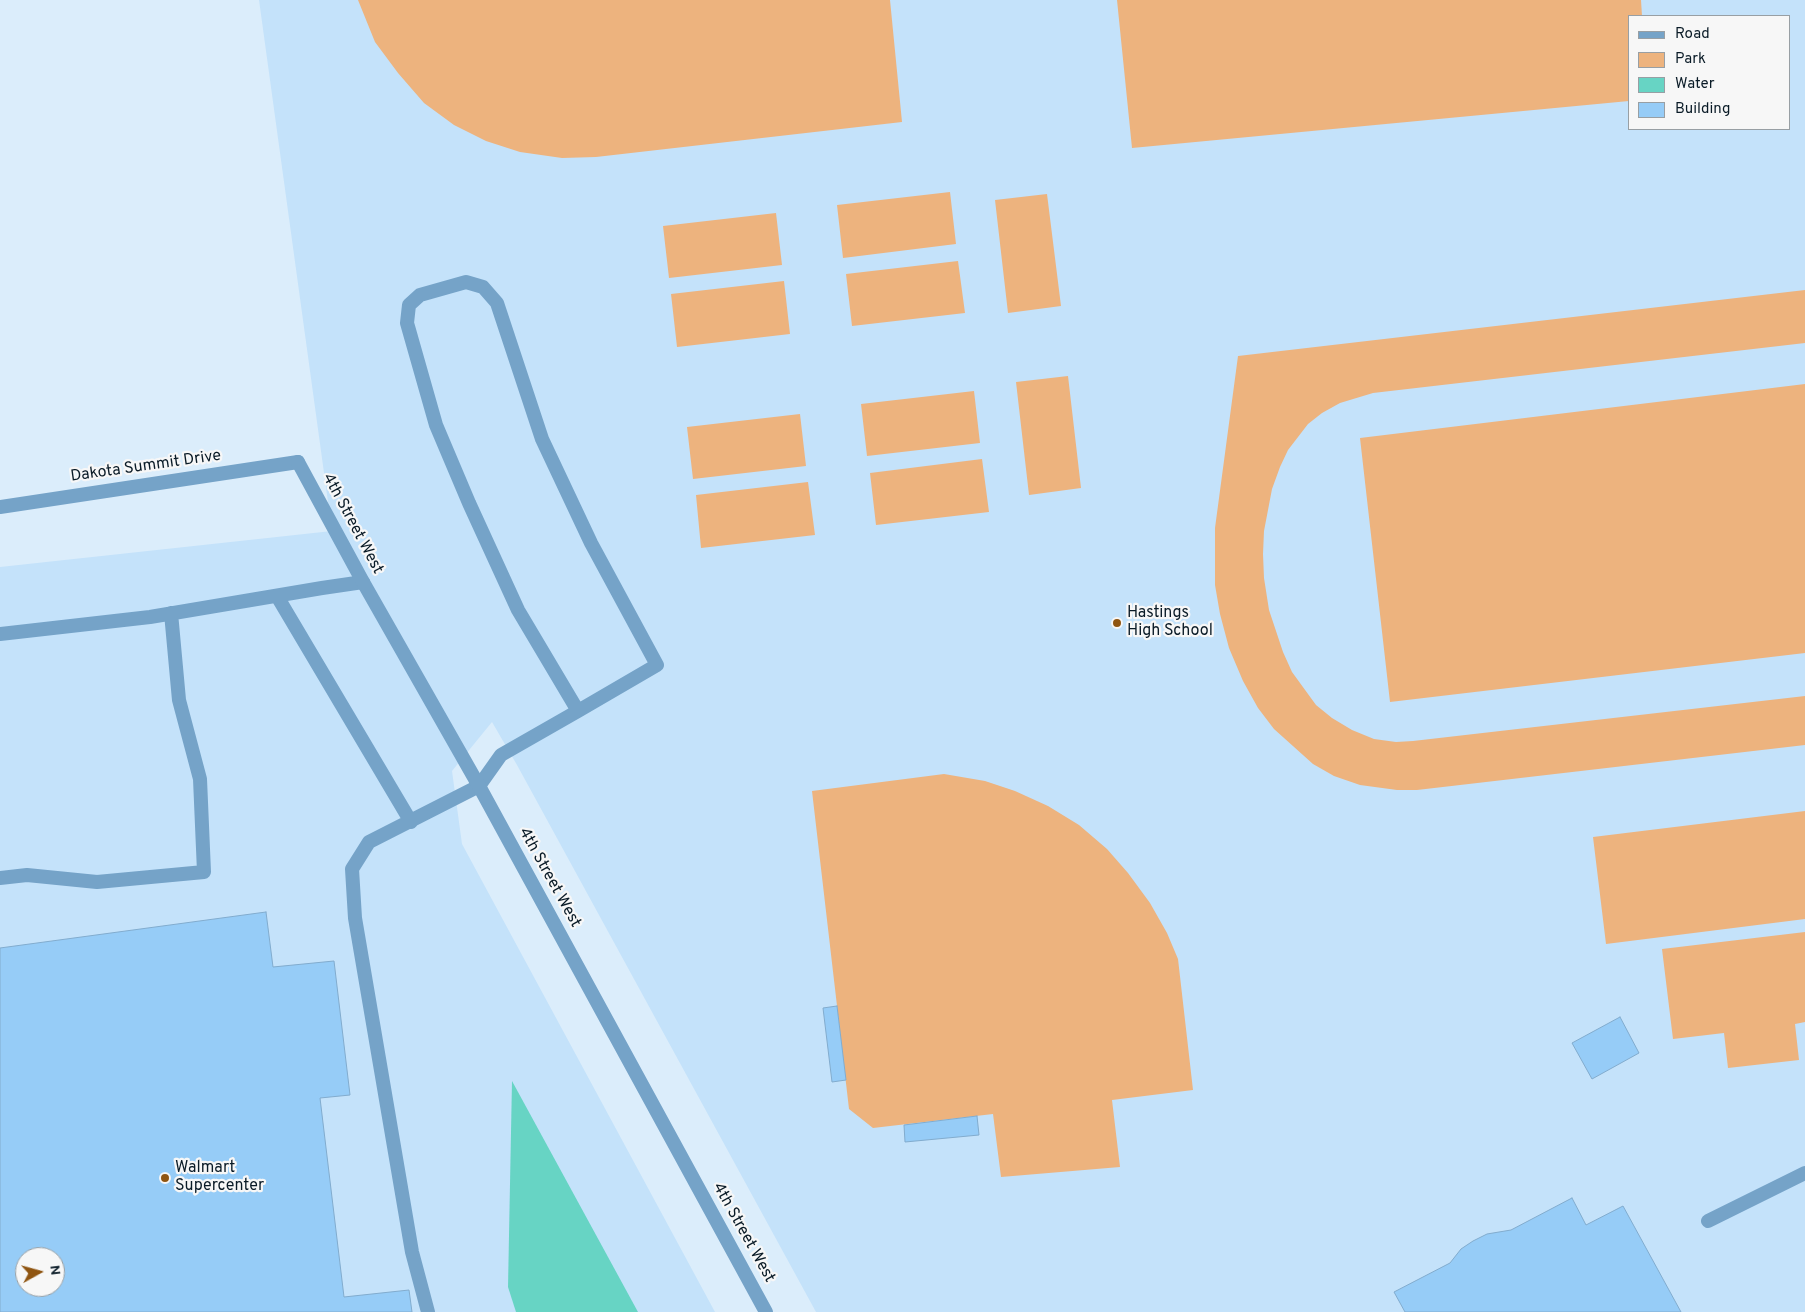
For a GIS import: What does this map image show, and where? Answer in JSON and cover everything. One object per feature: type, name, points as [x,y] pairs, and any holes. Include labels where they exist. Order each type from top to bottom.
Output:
[{"type":"street","points":[[428,1312],[412,1252],[407,1223],[355,918],[352,869],[369,842],[479,786],[501,755],[578,711],[657,665],[591,543],[542,439],[497,303],[483,286],[466,282],[420,295],[409,305],[407,323],[436,424],[469,503],[518,610],[578,711]]},
{"type":"street","name":"Dakota Summit Drive","points":[[0,506],[298,462]]},
{"type":"street","name":"4th Street West","points":[[298,462],[363,582],[479,786],[766,1312]]},
{"type":"street","points":[[0,634],[142,618],[363,582]]},
{"type":"street","points":[[277,596],[411,822]]},
{"type":"street","points":[[0,878],[27,875],[97,882],[204,872],[200,779],[179,700],[171,613]]},
{"type":"street","points":[[1708,1221],[1805,1173]]},
{"type":"shaded area","name":"Hastings High School","points":[[259,0],[1805,0],[1805,1312],[816,1312],[492,722],[452,771],[462,844],[715,1312],[0,1312],[0,567],[332,531]]},
{"type":"green space","points":[[358,0],[890,0],[902,122],[596,157],[562,158],[520,152],[486,141],[454,125],[424,103],[375,42]]},
{"type":"green space","points":[[1117,0],[1641,0],[1642,15],[1628,15],[1628,101],[1132,148]]},
{"type":"green space","points":[[950,192],[956,244],[843,258],[837,205]]},
{"type":"green space","points":[[1047,194],[1061,306],[1008,313],[995,200]]},
{"type":"green space","points":[[776,213],[782,265],[669,278],[663,226]]},
{"type":"green space","points":[[958,261],[965,313],[852,326],[846,274]]},
{"type":"green space","points":[[784,281],[790,334],[677,347],[671,294]]},
{"type":"green space","points":[[1805,290],[1805,343],[1373,393],[1340,403],[1322,413],[1308,424],[1288,450],[1272,489],[1264,531],[1263,554],[1264,578],[1269,610],[1292,672],[1316,705],[1332,718],[1352,730],[1374,739],[1396,742],[1413,741],[1805,696],[1805,745],[1417,790],[1397,790],[1360,785],[1334,776],[1313,764],[1274,729],[1258,708],[1243,681],[1229,648],[1215,585],[1215,528],[1238,356]]},
{"type":"green space","points":[[1068,376],[1081,488],[1029,495],[1016,382]]},
{"type":"green space","points":[[1805,384],[1805,653],[1390,702],[1360,438]]},
{"type":"green space","points":[[974,391],[980,443],[867,456],[861,404]]},
{"type":"green space","points":[[800,414],[806,466],[693,479],[687,427]]},
{"type":"green space","points":[[982,459],[989,512],[876,525],[870,473]]},
{"type":"green space","points":[[808,482],[815,535],[701,548],[696,495]]},
{"type":"green space","points":[[944,774],[985,781],[1015,791],[1048,806],[1079,825],[1107,849],[1128,873],[1150,903],[1167,933],[1178,959],[1193,1090],[1112,1100],[1120,1167],[1001,1177],[993,1114],[873,1128],[849,1109],[812,791]]},
{"type":"green space","points":[[1805,811],[1805,919],[1606,944],[1593,837]]},
{"type":"green space","points":[[1805,932],[1805,1022],[1795,1024],[1799,1060],[1728,1068],[1724,1033],[1673,1039],[1662,949]]},
{"type":"water","points":[[512,1081],[638,1312],[516,1312],[508,1287]]},
{"type":"building","name":"Walmart Supercenter","points":[[266,912],[273,967],[334,961],[350,1095],[320,1098],[344,1297],[409,1290],[412,1312],[0,1312],[0,948]]},
{"type":"building","points":[[837,1006],[846,1080],[832,1082],[823,1008]]},
{"type":"building","points":[[1620,1017],[1639,1053],[1592,1079],[1572,1043]]},
{"type":"building","points":[[977,1116],[979,1135],[905,1142],[904,1125]]},
{"type":"building","points":[[1572,1198],[1586,1225],[1623,1206],[1681,1312],[1405,1312],[1394,1292],[1450,1263],[1461,1249],[1473,1241],[1487,1234],[1511,1230]]},
{"type":"place","name":"Hastings High School","points":[[1117,623]]},
{"type":"place","name":"Walmart Supercenter","points":[[165,1178]]}]
